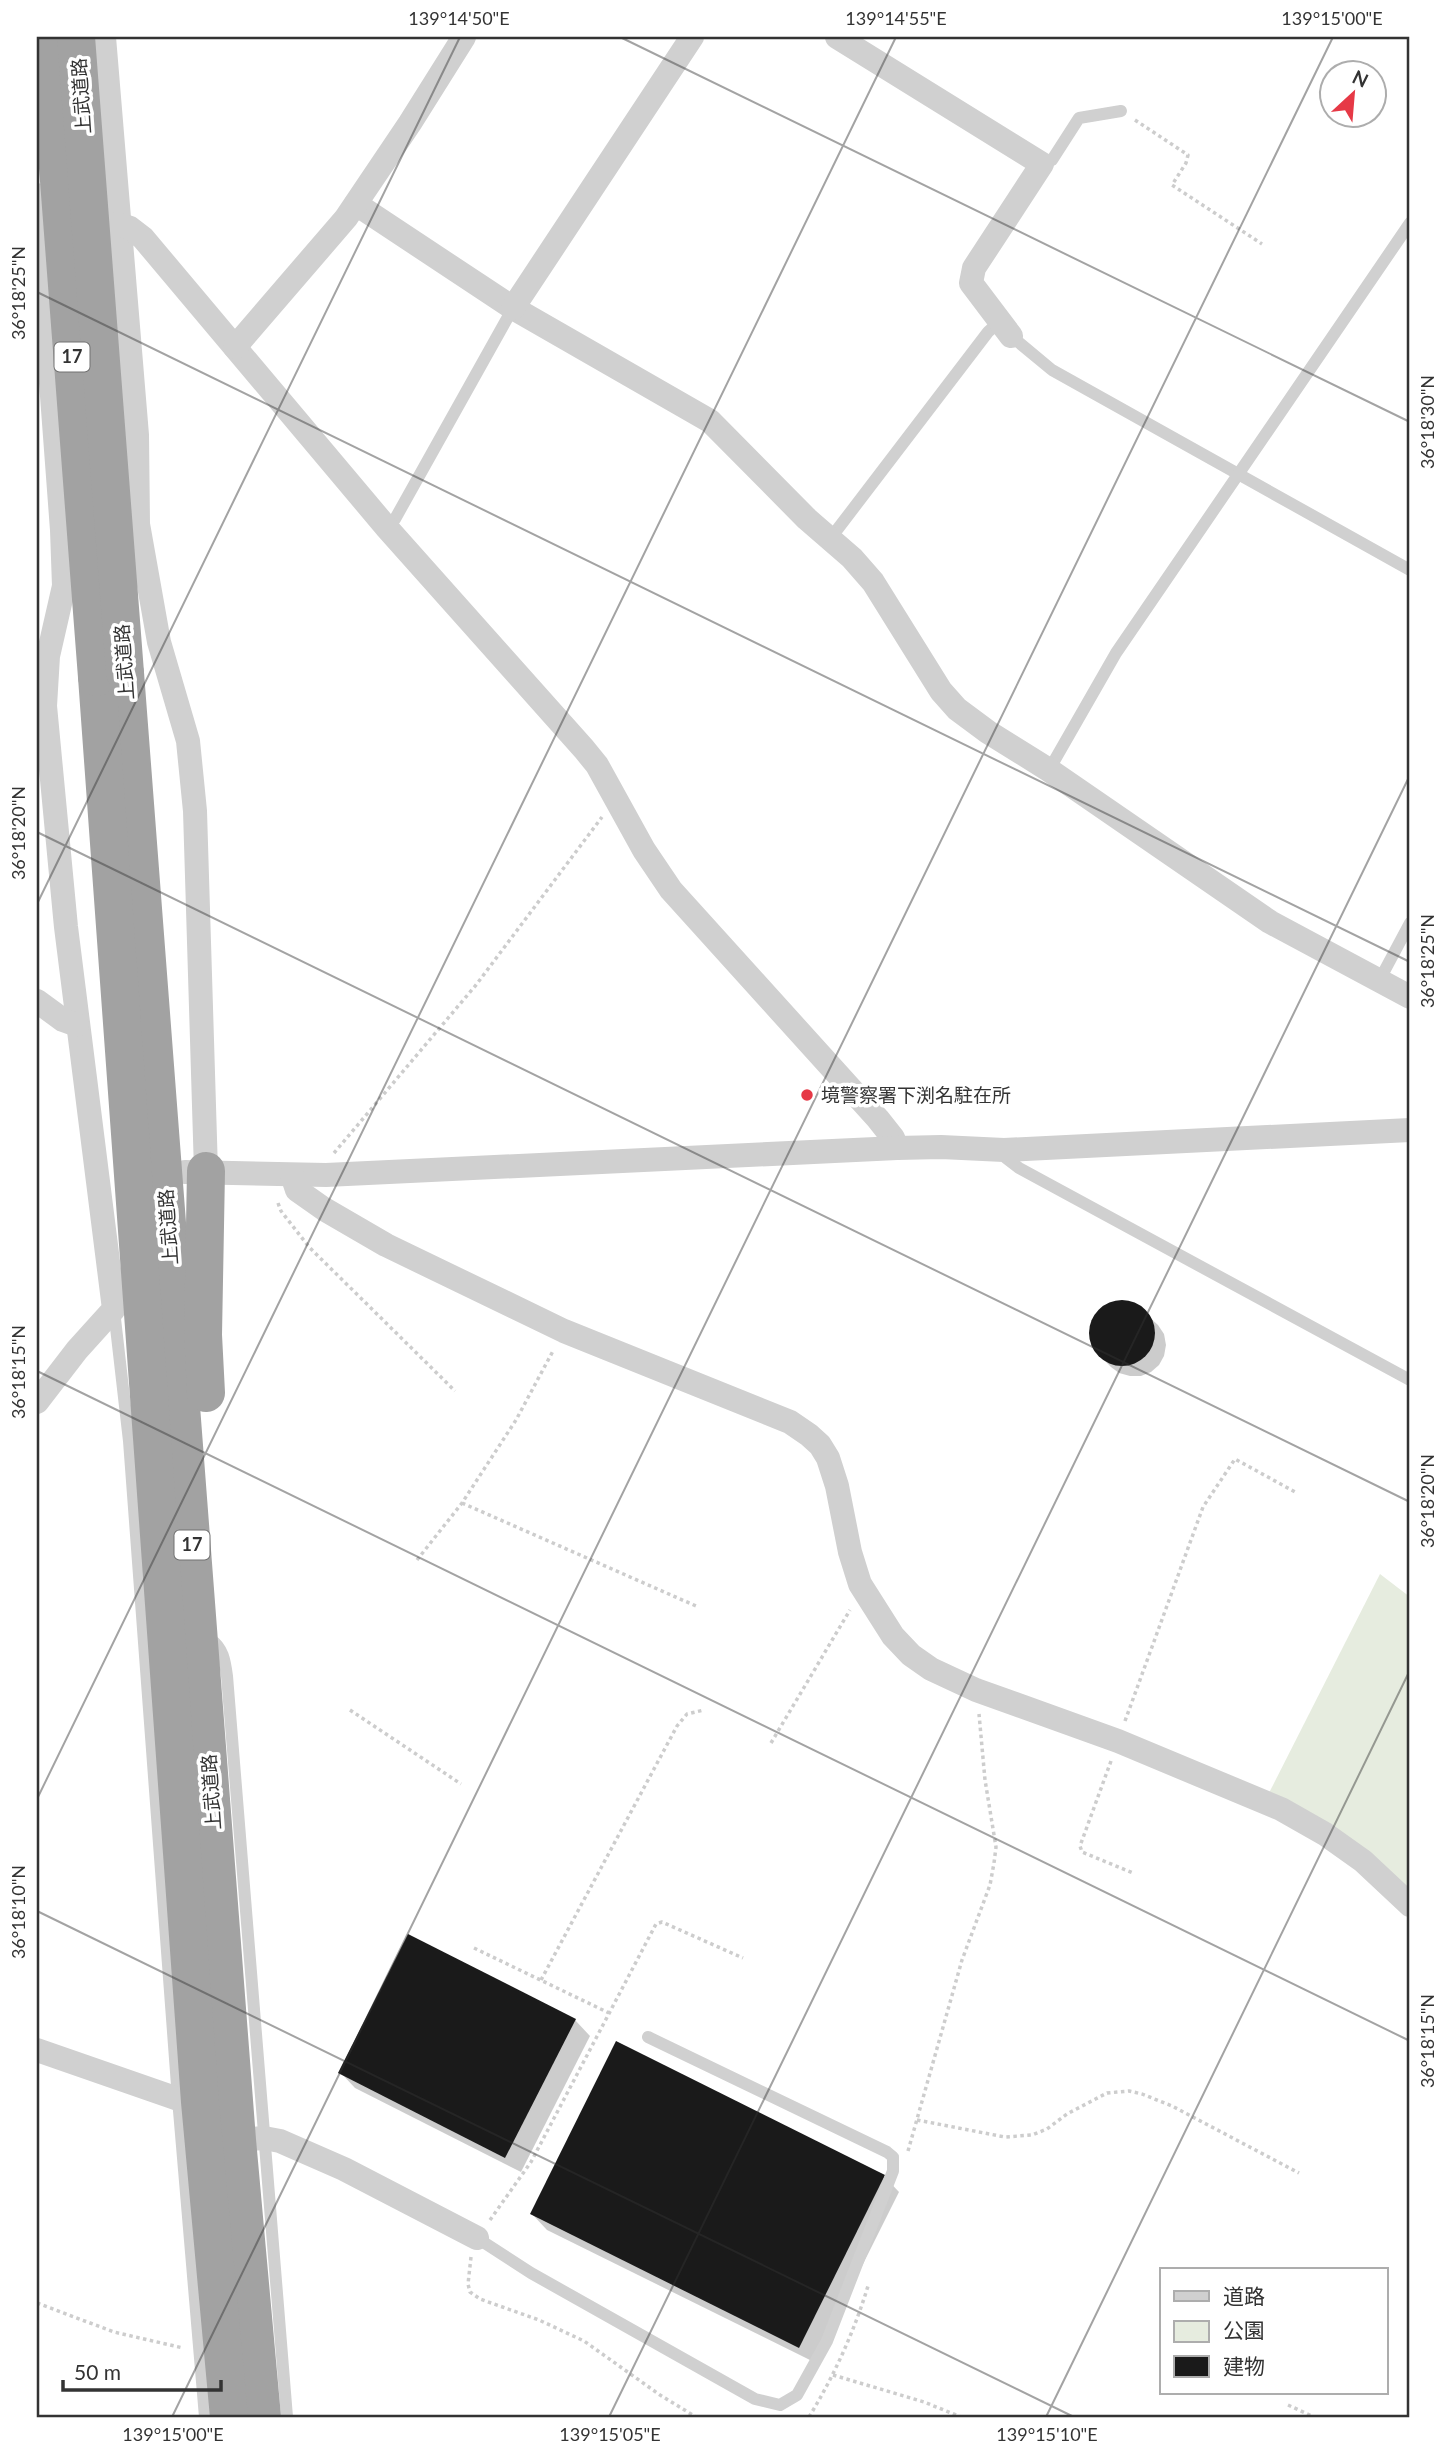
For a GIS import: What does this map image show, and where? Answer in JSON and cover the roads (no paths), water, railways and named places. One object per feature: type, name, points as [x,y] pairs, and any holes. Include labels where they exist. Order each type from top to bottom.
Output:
[{"type":"highway","name":"上武道路","points":[[48,37],[111,675],[204,1700],[250,2139],[262,2417]]},
{"type":"highway","name":"上武道路","points":[[76,37],[189,2101],[229,2417]]},
{"type":"highway","points":[[195,1172],[214,1535],[210,1639],[204,1700]]},
{"type":"street","points":[[104,37],[136,435],[138,524],[159,642],[188,741],[195,811],[195,1172],[326,1175],[897,1148],[1004,1150],[1410,1130]]},
{"type":"street","points":[[235,347],[346,218],[464,37]]},
{"type":"street","points":[[513,308],[692,37]]},
{"type":"street","points":[[837,37],[1042,164],[974,268],[971,283],[1006,328]]},
{"type":"street","points":[[37,195],[64,586],[48,656],[45,706],[77,1024],[108,1175],[114,1309],[77,1350],[37,1402]]},
{"type":"street","points":[[355,204],[513,308],[710,421],[807,519],[852,558],[873,582],[909,644],[949,700],[988,732],[1049,770],[1270,922],[1410,997]]},
{"type":"street","points":[[40,226],[118,224],[130,228],[143,238],[387,528],[584,749],[597,765],[644,850],[671,890],[878,1119],[893,1138],[897,1148]]},
{"type":"street","points":[[62,530],[138,524]]},
{"type":"street","points":[[37,1002],[63,1020],[77,1024]]},
{"type":"street","points":[[282,1175],[297,1190],[324,1209],[386,1245],[564,1331],[790,1422],[820,1445],[828,1458],[837,1486],[850,1552],[865,1593],[893,1636],[911,1655],[931,1669],[976,1690],[1118,1741],[1281,1809],[1325,1834],[1363,1861],[1410,1905]]},
{"type":"street","points":[[37,2050],[189,2101]]},
{"type":"street","points":[[250,2139],[280,2141],[344,2169],[477,2238]]},
{"type":"lane","points":[[1042,164],[1052,160],[1079,118],[1121,111]]},
{"type":"lane","points":[[1049,770],[1116,653],[1410,223]]},
{"type":"lane","points":[[387,528],[395,520],[513,308]]},
{"type":"lane","points":[[830,539],[988,332],[1006,328],[1052,370],[1410,570]]},
{"type":"lane","points":[[1379,981],[1410,923]]},
{"type":"lane","points":[[1004,1150],[1006,1158],[1019,1168],[1410,1380]]},
{"type":"lane","points":[[114,1309],[129,1441],[189,2101],[205,2417]]},
{"type":"lane","points":[[210,1639],[218,1644],[227,1676],[250,2139],[287,2417]]},
{"type":"lane","points":[[477,2238],[531,2273],[755,2399],[780,2404],[797,2395],[827,2342],[893,2171],[893,2157],[648,2037]]},
{"type":"place","name":"境警察署下渕名駐在所","points":[[807,1095]]}]
